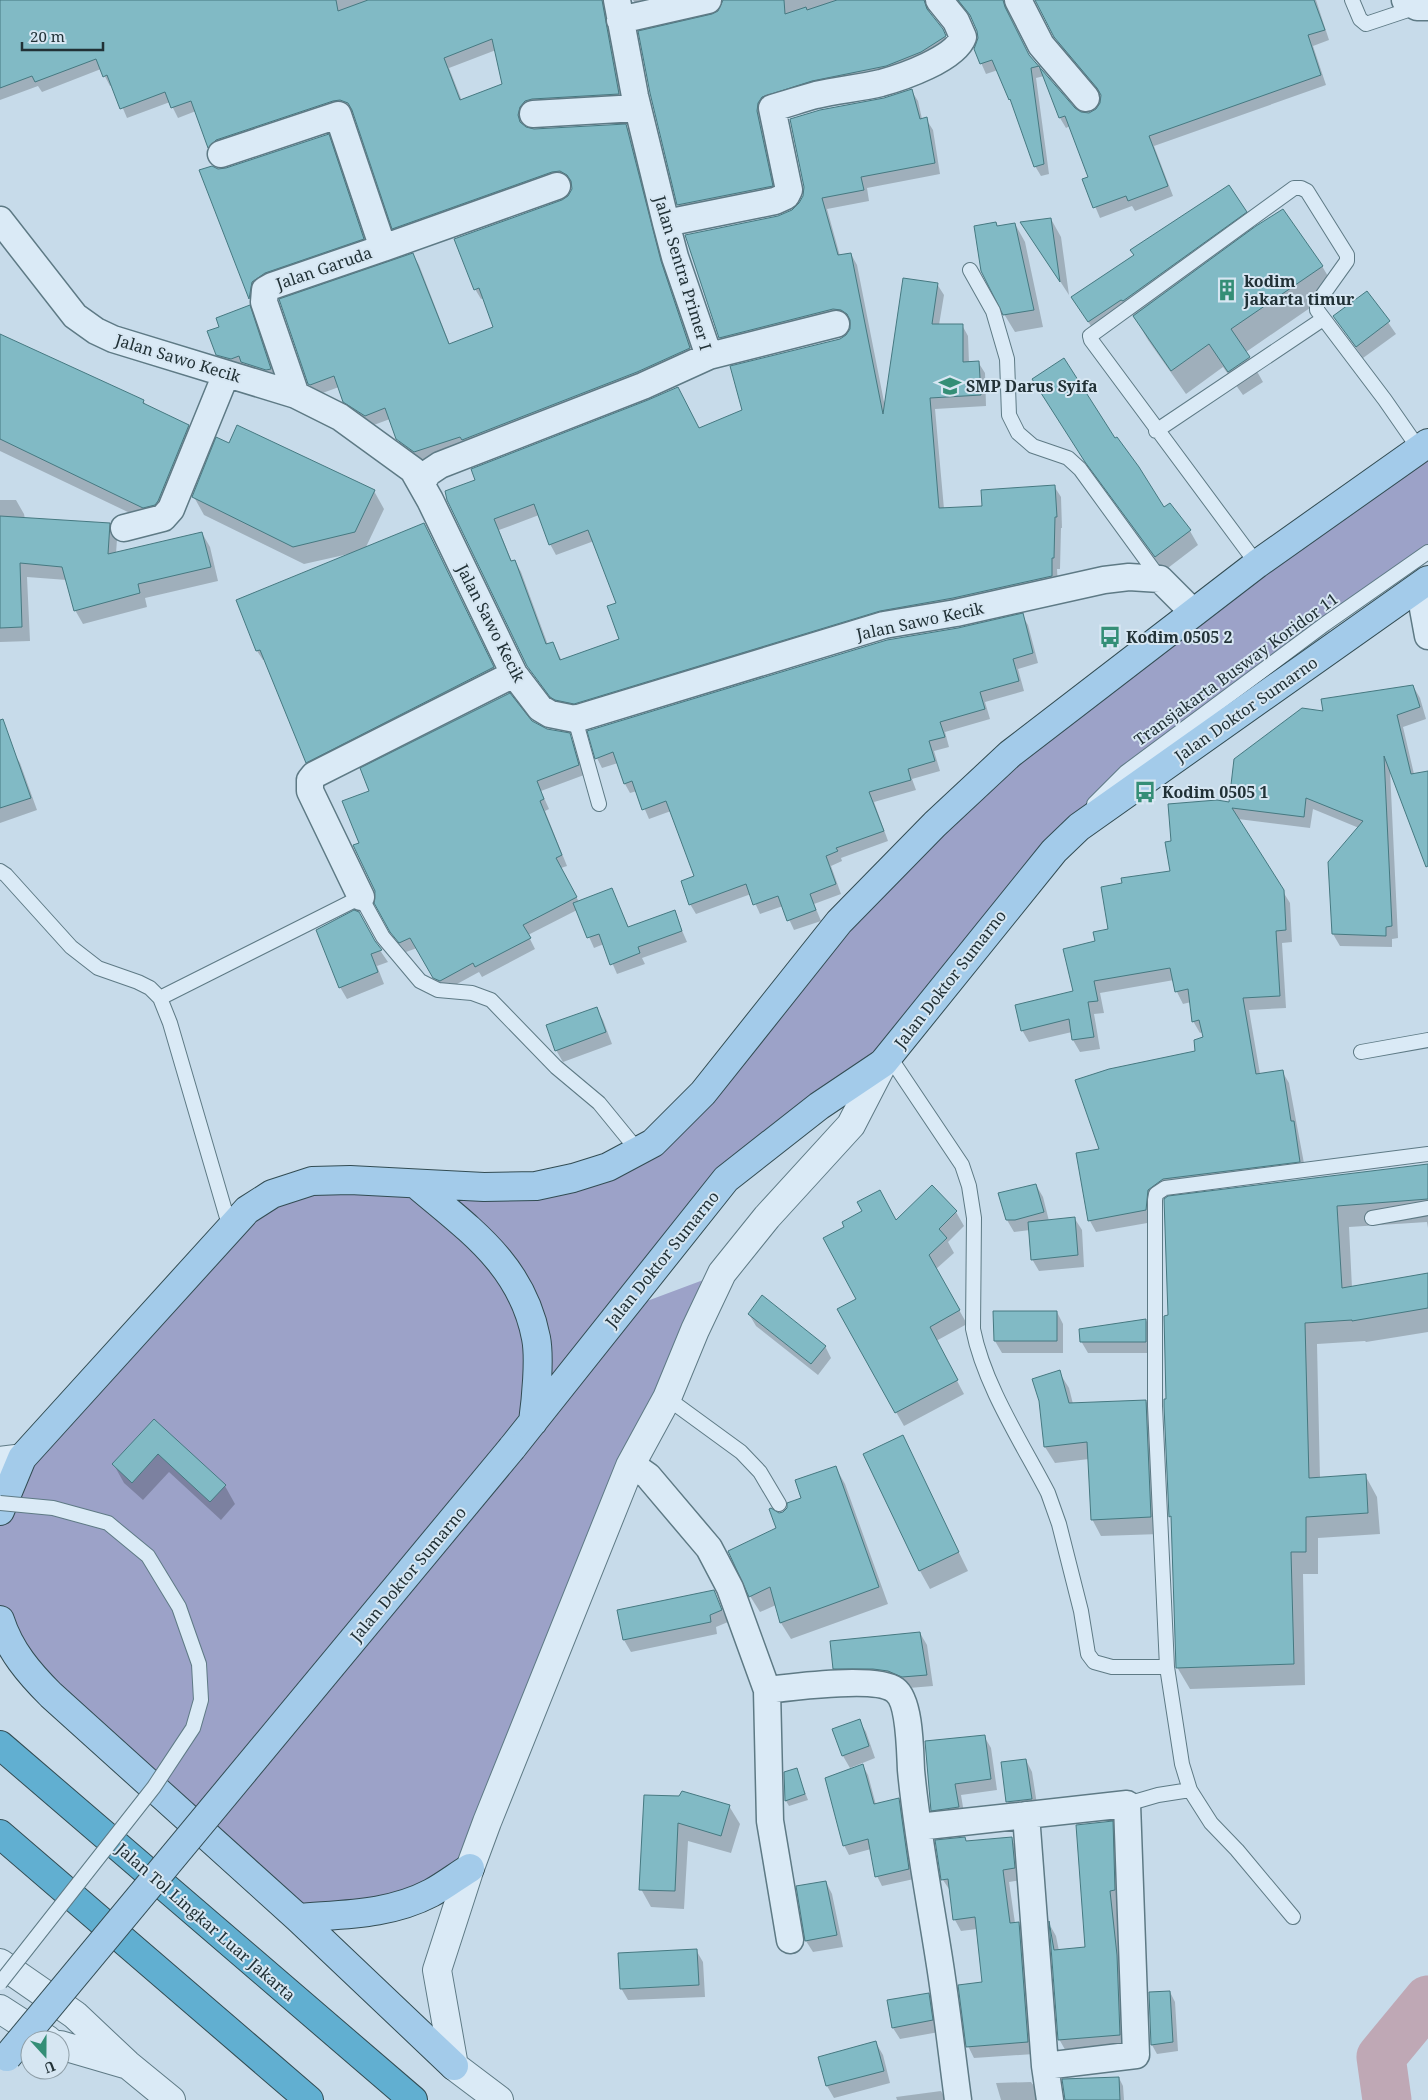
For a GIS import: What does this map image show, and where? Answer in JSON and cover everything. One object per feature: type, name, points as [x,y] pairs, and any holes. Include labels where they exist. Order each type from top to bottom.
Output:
[{"type":"highway","name":"Jalan Tol Lingkar Luar Jakarta","points":[[0,1745],[413,2100]]},
{"type":"highway","points":[[0,1834],[308,2100]]},
{"type":"main road","points":[[0,1510],[11,1459],[247,1210],[265,1197],[284,1189],[312,1182],[350,1180],[418,1185],[536,1186],[590,1173],[610,1166],[653,1143],[703,1093],[839,922],[935,824],[1010,754],[1257,564],[1424,446]]},
{"type":"main road","name":"Jalan Doktor Sumarno","points":[[4,2062],[512,1448],[726,1179],[819,1106],[886,1060],[1014,898],[1054,851],[1079,827],[1424,584]]},
{"type":"main road","points":[[418,1185],[490,1248],[515,1281],[528,1308],[537,1340],[536,1399],[533,1422]]},
{"type":"main road","points":[[0,1620],[13,1650],[24,1668],[51,1695],[298,1918],[454,2066]]},
{"type":"main road","points":[[298,1918],[356,1915],[403,1905],[432,1893],[470,1868]]},
{"type":"street","points":[[619,10],[708,0]]},
{"type":"street","points":[[666,223],[775,201],[786,196],[789,190],[772,108],[817,95],[881,83],[924,67],[941,58],[960,45],[963,37],[956,21],[939,0]]},
{"type":"street","points":[[1018,0],[1041,45],[1086,98]]},
{"type":"street","name":"Jalan Sentra Primer I","points":[[422,483],[428,473],[440,466],[643,386],[709,356],[675,257],[666,223],[637,108],[619,10]]},
{"type":"street","points":[[533,114],[637,108]]},
{"type":"street","name":"Jalan Garuda","points":[[220,154],[338,115],[383,248],[265,290],[264,302],[296,395]]},
{"type":"street","points":[[383,248],[557,186]]},
{"type":"street","name":"Jalan Sawo Kecik","points":[[0,220],[69,309],[83,324],[113,339],[296,395],[340,417],[413,470],[422,483],[514,674],[540,708],[550,714],[575,719],[884,625],[956,613],[1104,580],[1129,577],[1160,579]]},
{"type":"street","points":[[709,356],[836,324]]},
{"type":"street","points":[[124,528],[163,518],[171,509],[226,374]]},
{"type":"street","points":[[1160,579],[1194,613]]},
{"type":"street","points":[[1424,584],[1428,636]]},
{"type":"street","points":[[361,897],[310,791],[310,780],[314,775],[514,674]]},
{"type":"street","points":[[499,2100],[454,2066],[437,1970],[470,1868],[632,1464],[667,1398],[695,1330],[722,1273],[767,1218],[851,1125],[886,1060]]},
{"type":"street","points":[[632,1464],[648,1476],[708,1548],[730,1588],[767,1690],[770,1821],[790,1940]]},
{"type":"street","points":[[767,1690],[830,1684],[876,1684],[895,1690],[901,1697],[904,1707],[918,1827],[940,1966],[958,2100]]},
{"type":"street","points":[[918,1827],[1127,1804],[1136,2055],[1046,2066]]},
{"type":"street","points":[[1026,1815],[1050,2100]]},
{"type":"street","points":[[0,1963],[75,2016],[127,2064],[171,2100]]},
{"type":"street","points":[[0,2009],[33,2030]]},
{"type":"street","points":[[70,2048],[127,2064]]},
{"type":"lane","points":[[1352,0],[1360,19],[1366,24],[1417,4]]},
{"type":"lane","points":[[1257,564],[1156,431],[1091,340],[1091,334],[1294,188],[1307,190],[1347,255],[1347,261],[1317,303],[1316,310],[1385,400],[1424,446]]},
{"type":"lane","points":[[970,270],[993,311],[1006,358],[1009,415],[1018,433],[1033,446],[1068,458],[1080,469],[1160,579]]},
{"type":"lane","points":[[1156,431],[1323,320]]},
{"type":"lane","name":"Transjakarta Busway Koridor 11","points":[[1079,827],[1097,800],[1126,772],[1325,624],[1428,552]]},
{"type":"lane","points":[[575,719],[599,804]]},
{"type":"lane","points":[[0,870],[71,947],[98,968],[138,982],[150,988],[160,998],[170,1023],[230,1228]]},
{"type":"lane","points":[[160,998],[361,897],[384,938],[420,981],[438,990],[472,993],[491,1000],[556,1067],[599,1103],[639,1152]]},
{"type":"lane","points":[[1361,1052],[1428,1040]]},
{"type":"lane","points":[[886,1060],[962,1165],[969,1186],[974,1218],[973,1330],[976,1347],[987,1378],[1048,1493],[1056,1513],[1081,1611],[1088,1654],[1094,1662],[1112,1666],[1167,1667]]},
{"type":"lane","points":[[1293,1916],[1237,1850],[1211,1823],[1190,1790],[1182,1764],[1167,1667],[1154,1406],[1156,1194],[1165,1188],[1428,1154]]},
{"type":"lane","points":[[1372,1218],[1428,1208]]},
{"type":"lane","points":[[667,1398],[741,1452],[760,1472],[778,1504]]},
{"type":"lane","points":[[0,1502],[53,1508],[108,1523],[148,1556],[179,1607],[199,1664],[201,1700],[193,1728],[154,1787],[0,1982]]},
{"type":"lane","points":[[1127,1804],[1158,1795],[1190,1790]]},
{"type":"shaded area","points":[[1428,443],[1428,555],[1126,772],[889,1056],[726,1179],[623,1310],[722,1273],[470,1868],[432,1893],[299,1917],[112,1750],[0,1619],[0,1512],[23,1458],[269,1196],[504,1187],[653,1143],[966,794]]},
{"type":"building","points":[[0,0],[336,0],[338,11],[368,0],[602,0],[619,94],[532,99],[525,101],[520,107],[518,115],[520,122],[526,127],[534,129],[626,124],[661,261],[690,348],[637,372],[462,440],[460,437],[414,452],[396,439],[385,408],[365,416],[343,402],[334,376],[310,385],[308,384],[279,299],[413,253],[449,344],[493,327],[479,288],[474,290],[454,239],[562,200],[568,196],[572,189],[571,181],[567,175],[560,171],[552,172],[392,229],[352,110],[348,103],[340,100],[216,140],[208,148],[191,101],[171,108],[165,92],[120,109],[107,75],[103,77],[96,59],[35,82],[32,76],[0,88]],"holes":[[[492,39],[502,84],[460,100],[444,58]]]},
{"type":"building","points":[[723,0],[784,0],[785,14],[806,7],[807,10],[837,0],[924,0],[927,9],[943,29],[946,36],[921,52],[886,66],[812,81],[762,97],[758,103],[757,111],[773,186],[677,205],[650,93],[638,31],[712,14],[718,11]]},
{"type":"building","points":[[958,0],[1003,0],[1029,55],[1039,66],[1031,68],[1044,164],[1034,167],[1010,99],[992,60],[980,64],[974,49],[978,38],[977,31],[970,15]]},
{"type":"building","points":[[1035,0],[1314,0],[1325,30],[1308,35],[1321,75],[1149,136],[1168,186],[1128,201],[1126,196],[1093,208],[1082,179],[1088,177],[1065,116],[1059,118],[1039,67],[1075,108],[1081,112],[1089,113],[1096,109],[1100,103],[1101,95],[1097,88],[1054,37]]},
{"type":"building","points":[[912,89],[920,119],[927,117],[935,163],[861,177],[864,190],[822,198],[838,255],[851,253],[883,414],[903,278],[938,283],[932,324],[963,324],[963,362],[979,361],[981,395],[930,398],[939,508],[982,506],[981,490],[1055,485],[1057,517],[1055,517],[1052,576],[953,598],[880,611],[574,704],[555,700],[550,697],[527,666],[447,500],[445,491],[475,480],[471,469],[678,387],[699,428],[742,410],[730,366],[840,339],[846,335],[850,329],[850,320],[847,314],[841,310],[833,309],[719,338],[685,235],[778,216],[792,210],[803,196],[804,187],[790,119],[820,110],[884,98]],"holes":[[[534,504],[549,545],[588,530],[616,603],[607,606],[619,639],[560,660],[553,642],[546,644],[515,560],[511,561],[494,519]]]},
{"type":"building","points":[[329,134],[364,239],[265,273],[252,282],[249,299],[199,170],[212,166],[218,169],[226,168]]},
{"type":"building","points":[[1229,185],[1247,212],[1123,301],[1121,300],[1088,322],[1071,297],[1134,255],[1130,250]]},
{"type":"building","name":"kodim jakarta timur","points":[[1283,209],[1323,266],[1231,329],[1250,357],[1228,372],[1209,344],[1171,371],[1133,316],[1256,226]]},
{"type":"building","points":[[1051,218],[1060,282],[1020,222]]},
{"type":"building","points":[[996,222],[997,226],[1015,223],[1034,310],[1003,315],[981,271],[974,226]]},
{"type":"building","points":[[1367,291],[1390,321],[1356,347],[1333,316]]},
{"type":"building","points":[[250,305],[271,369],[266,370],[241,362],[239,356],[231,359],[216,355],[207,331],[219,327],[216,318]]},
{"type":"building","points":[[0,334],[144,400],[143,403],[189,425],[155,505],[143,508],[0,439]]},
{"type":"building","points":[[1064,358],[1115,438],[1117,437],[1139,467],[1164,507],[1170,503],[1191,530],[1155,557],[1085,462],[1032,379]]},
{"type":"building","points":[[237,425],[375,490],[355,532],[293,547],[192,497],[216,437],[229,443]]},
{"type":"building","points":[[0,516],[110,523],[108,554],[202,532],[211,567],[138,584],[140,593],[74,611],[62,567],[20,563],[22,627],[0,628]]},
{"type":"building","points":[[424,523],[494,667],[306,763],[260,650],[256,651],[236,600]]},
{"type":"building","points":[[1023,613],[1033,653],[1013,659],[1019,681],[980,692],[985,709],[940,722],[945,737],[929,741],[935,761],[908,769],[911,780],[869,792],[884,831],[836,848],[838,851],[826,856],[836,884],[810,894],[816,910],[787,921],[778,896],[753,905],[746,884],[689,905],[681,881],[694,876],[666,801],[642,810],[632,781],[624,784],[613,752],[595,759],[587,731],[887,640],[958,628]]},
{"type":"building","points":[[1413,685],[1420,707],[1397,715],[1411,774],[1428,771],[1428,866],[1426,867],[1384,756],[1392,926],[1386,927],[1386,936],[1332,934],[1328,862],[1363,821],[1306,798],[1304,817],[1232,808],[1284,890],[1286,930],[1276,931],[1280,996],[1243,998],[1256,1074],[1283,1070],[1291,1121],[1294,1121],[1300,1162],[1163,1179],[1148,1190],[1146,1210],[1088,1221],[1076,1153],[1099,1149],[1075,1080],[1109,1069],[1195,1051],[1194,1040],[1203,1037],[1199,1020],[1192,1022],[1188,989],[1175,992],[1170,968],[1094,981],[1098,1001],[1088,1002],[1094,1037],[1072,1040],[1069,1019],[1021,1031],[1015,1005],[1073,991],[1063,949],[1095,941],[1093,932],[1108,929],[1101,887],[1122,883],[1121,878],[1170,871],[1165,842],[1171,841],[1168,804],[1217,800],[1229,802],[1234,759],[1302,708],[1323,711],[1321,699]]},
{"type":"building","points":[[510,693],[532,721],[547,729],[570,733],[579,765],[537,781],[544,799],[540,801],[562,855],[556,858],[577,897],[523,925],[531,938],[475,967],[473,963],[440,981],[433,978],[410,938],[399,943],[390,932],[374,903],[375,891],[353,845],[359,843],[342,801],[369,791],[360,768]]},
{"type":"building","points":[[3,719],[31,798],[0,808],[0,720]]},
{"type":"building","points":[[612,888],[628,927],[675,910],[682,931],[638,947],[640,953],[610,965],[599,934],[587,938],[573,903]]},
{"type":"building","points":[[354,910],[359,912],[382,950],[371,954],[378,972],[339,988],[316,930]]},
{"type":"building","points":[[597,1007],[606,1032],[555,1051],[546,1025]]},
{"type":"building","points":[[1428,1164],[1428,1199],[1337,1206],[1342,1288],[1428,1273],[1428,1308],[1352,1321],[1305,1323],[1309,1478],[1366,1474],[1368,1513],[1306,1517],[1306,1552],[1291,1552],[1294,1664],[1176,1668],[1171,1516],[1169,1517],[1164,1406],[1164,1399],[1166,1399],[1164,1316],[1168,1315],[1164,1199],[1168,1196]]},
{"type":"building","points":[[1036,1184],[1044,1212],[1015,1220],[1006,1220],[998,1193]]},
{"type":"building","points":[[932,1185],[957,1211],[939,1229],[947,1238],[929,1255],[960,1310],[930,1327],[958,1380],[895,1413],[837,1309],[856,1299],[823,1238],[844,1227],[842,1222],[862,1211],[857,1202],[880,1190],[896,1220]]},
{"type":"building","points":[[1075,1217],[1078,1255],[1031,1260],[1028,1222]]},
{"type":"building","points":[[762,1295],[826,1346],[811,1364],[748,1314]]},
{"type":"building","points":[[993,1311],[1057,1311],[1057,1341],[994,1341]]},
{"type":"building","points":[[1146,1319],[1146,1342],[1080,1342],[1079,1329]]},
{"type":"building","points":[[1060,1370],[1069,1403],[1146,1400],[1151,1517],[1091,1520],[1087,1442],[1044,1447],[1039,1401],[1032,1379]]},
{"type":"building","points":[[154,1419],[226,1485],[210,1502],[158,1454],[132,1483],[112,1464]]},
{"type":"building","points":[[903,1435],[959,1552],[919,1571],[863,1454]]},
{"type":"building","points":[[836,1466],[879,1587],[780,1623],[770,1587],[749,1597],[728,1551],[776,1528],[769,1509],[771,1508],[779,1513],[783,1512],[787,1508],[787,1503],[801,1498],[795,1480]]},
{"type":"building","points":[[714,1590],[722,1610],[710,1615],[711,1622],[623,1640],[617,1610]]},
{"type":"building","points":[[920,1632],[927,1675],[902,1677],[888,1671],[873,1669],[833,1669],[830,1641]]},
{"type":"building","points":[[860,1719],[869,1746],[842,1756],[832,1729]]},
{"type":"building","points":[[985,1735],[991,1779],[955,1784],[959,1807],[931,1811],[925,1741]]},
{"type":"building","points":[[1026,1759],[1032,1799],[1006,1802],[1001,1762]]},
{"type":"building","points":[[863,1764],[874,1804],[899,1798],[909,1869],[875,1877],[868,1839],[843,1846],[825,1778]]},
{"type":"building","points":[[797,1768],[805,1794],[785,1801],[784,1772]]},
{"type":"building","points":[[682,1791],[730,1805],[721,1836],[678,1823],[675,1891],[639,1890],[644,1795],[679,1796]]},
{"type":"building","points":[[1113,1821],[1115,1890],[1110,1891],[1117,1955],[1120,2035],[1058,2040],[1049,1921],[1054,1950],[1085,1947],[1076,1825]]},
{"type":"building","points":[[965,1837],[966,1841],[1012,1837],[1015,1868],[1003,1870],[1010,1923],[1019,1922],[1028,2042],[966,2047],[958,1985],[982,1982],[975,1917],[953,1920],[948,1879],[941,1880],[935,1840]]},
{"type":"building","points":[[826,1881],[837,1935],[805,1941],[796,1886]]},
{"type":"building","points":[[697,1949],[699,1985],[620,1989],[618,1953]]},
{"type":"building","points":[[1170,1991],[1173,2042],[1151,2045],[1149,1992]]},
{"type":"building","points":[[929,1993],[933,2020],[892,2028],[887,2000]]},
{"type":"building","points":[[876,2041],[884,2071],[826,2086],[818,2057]]},
{"type":"building","points":[[1119,2077],[1120,2100],[1065,2100],[1062,2079]]},
{"type":"waterway","points":[[1387,2100],[1381,2057],[1428,2000]]},
{"type":"place","name":"kodim jakarta timur","points":[[1227,290]]},
{"type":"place","name":"SMP Darus Syifa","points":[[950,386]]},
{"type":"place","name":"Kodim 0505 2","points":[[1110,637]]},
{"type":"place","name":"Kodim 0505 1","points":[[1145,792]]}]
